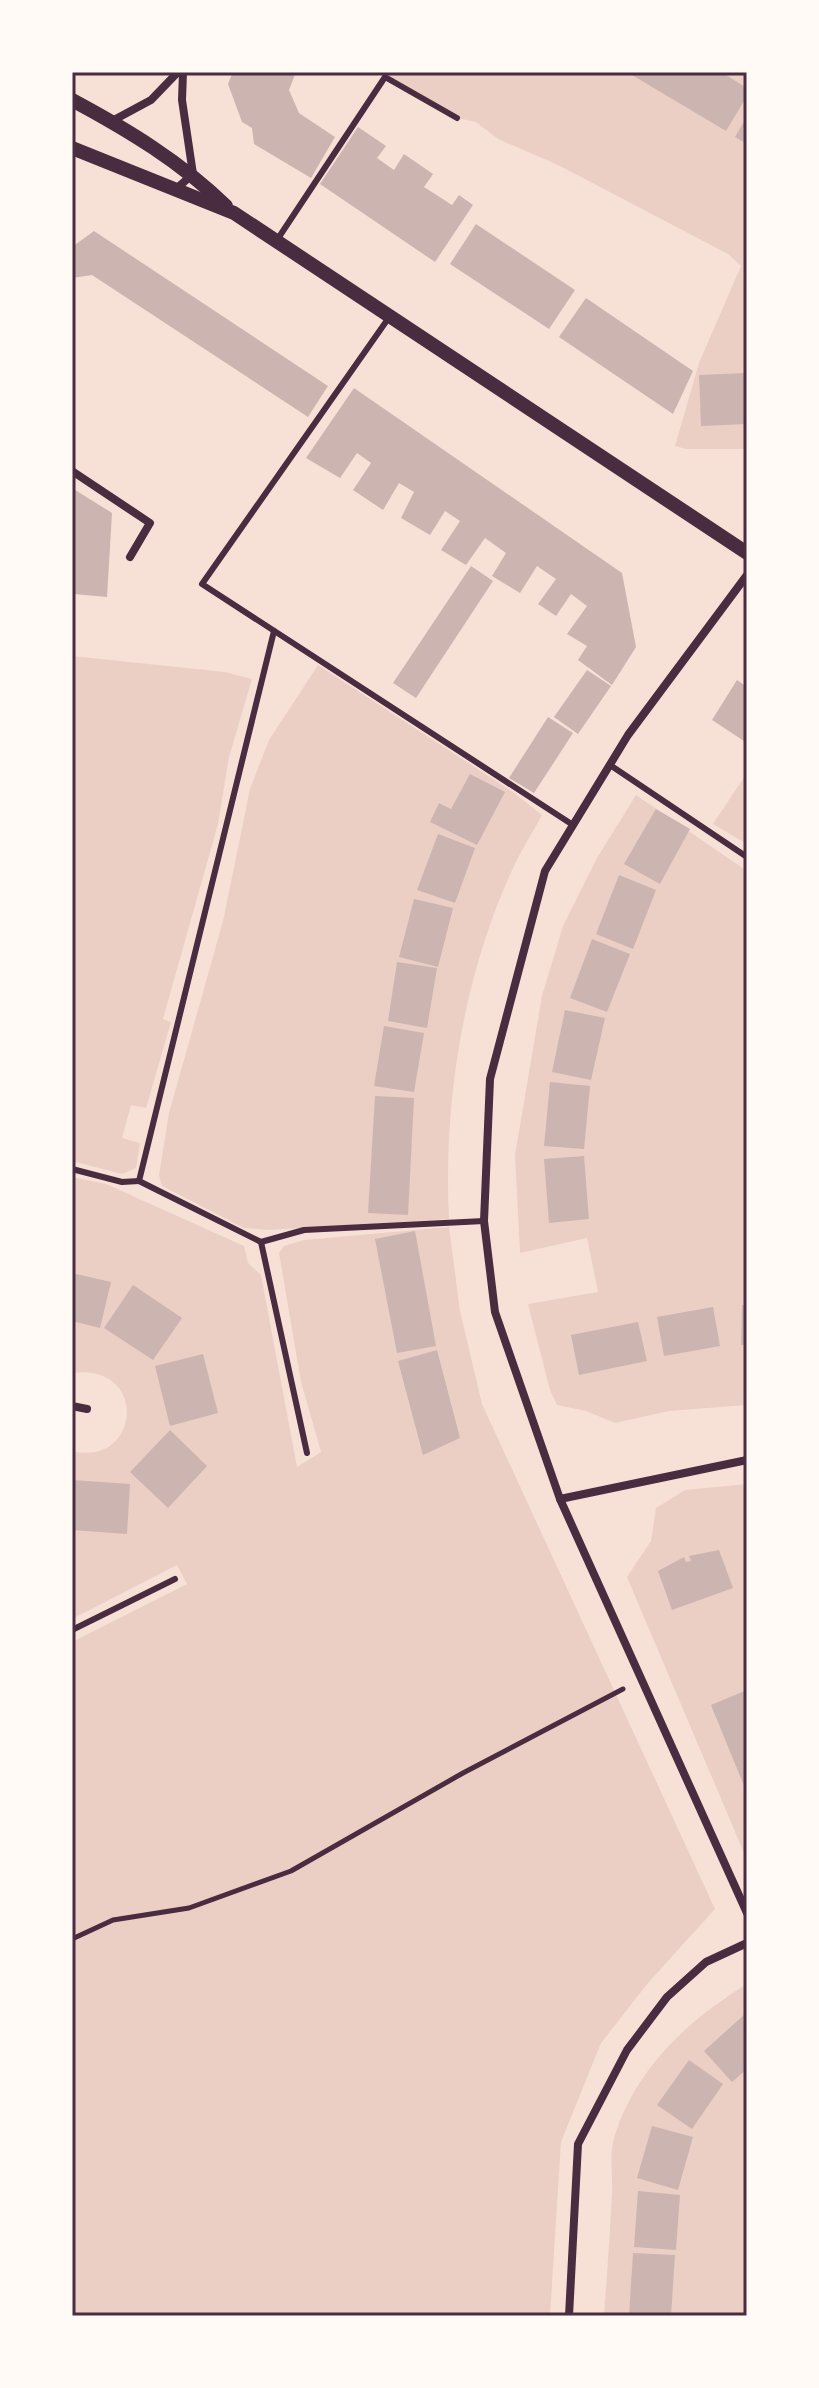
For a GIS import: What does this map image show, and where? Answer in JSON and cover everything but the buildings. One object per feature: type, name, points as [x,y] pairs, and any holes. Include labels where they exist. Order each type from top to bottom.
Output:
[{"type":"street","points":[[112,121],[151,100],[181,72]]},
{"type":"street","points":[[181,72],[193,174]]},
{"type":"street","points":[[72,100],[112,121],[193,174],[234,213]]},
{"type":"street","points":[[72,148],[234,213],[747,553]]},
{"type":"street","points":[[176,189],[193,174]]},
{"type":"street","points":[[72,471],[150,523],[130,557]]},
{"type":"street","points":[[747,575],[628,735],[545,871],[490,1079],[484,1221],[495,1312],[560,1499],[747,1913]]},
{"type":"street","points":[[72,1406],[87,1409]]},
{"type":"street","points":[[560,1499],[747,1460]]},
{"type":"street","points":[[569,2316],[578,2144],[627,2050],[667,1997],[706,1962],[747,1943]]},
{"type":"lane","points":[[277,240],[385,77],[457,118]]},
{"type":"lane","points":[[390,316],[202,584],[573,825]]},
{"type":"lane","points":[[139,1181],[274,631]]},
{"type":"lane","points":[[610,765],[747,857]]},
{"type":"lane","points":[[72,1169],[122,1182],[139,1181],[261,1242],[304,1230],[484,1221]]},
{"type":"lane","points":[[261,1242],[307,1453]]},
{"type":"lane","points":[[72,1630],[175,1579]]},
{"type":"path","points":[[72,1939],[113,1920],[189,1908],[291,1871],[463,1773],[641,1680]]},
{"type":"shaded area","points":[[384,72],[747,72],[747,449],[686,449],[675,446],[699,363],[741,266],[728,254],[558,165],[498,139],[476,122],[457,118],[385,77]]},
{"type":"shaded area","points":[[72,656],[225,672],[252,679],[229,757],[218,824],[163,1019],[171,1022],[146,1108],[131,1105],[122,1138],[140,1143],[136,1168],[122,1174],[72,1161]]},
{"type":"shaded area","points":[[318,665],[513,792],[542,815],[497,905],[470,992],[454,1083],[448,1174],[449,1219],[269,1230],[244,1228],[162,1186],[159,1175],[169,1113],[223,921],[250,789],[269,740]]},
{"type":"shaded area","points":[[747,773],[747,844],[713,824]]},
{"type":"shaded area","points":[[636,795],[747,871],[747,1405],[669,1411],[615,1423],[586,1411],[557,1405],[550,1390],[528,1304],[598,1292],[587,1238],[520,1253],[515,1155],[542,996],[563,926],[597,858]]},
{"type":"shaded area","points":[[72,1177],[106,1184],[244,1246],[248,1263],[261,1275],[297,1467],[321,1452],[301,1382],[279,1253],[284,1246],[304,1240],[449,1227],[460,1311],[482,1404],[715,1909],[648,1983],[601,2043],[561,2142],[550,2316],[72,2316],[72,1642],[187,1584],[177,1565],[72,1619],[72,1451],[95,1452],[112,1445],[122,1431],[127,1415],[124,1398],[114,1383],[97,1374],[72,1373]]},
{"type":"shaded area","points":[[747,1484],[747,1860],[627,1577],[651,1541],[656,1508],[685,1490]]},
{"type":"shaded area","points":[[747,1984],[747,2316],[604,2316],[612,2151],[623,2113],[635,2090],[666,2049],[704,2014]]}]
